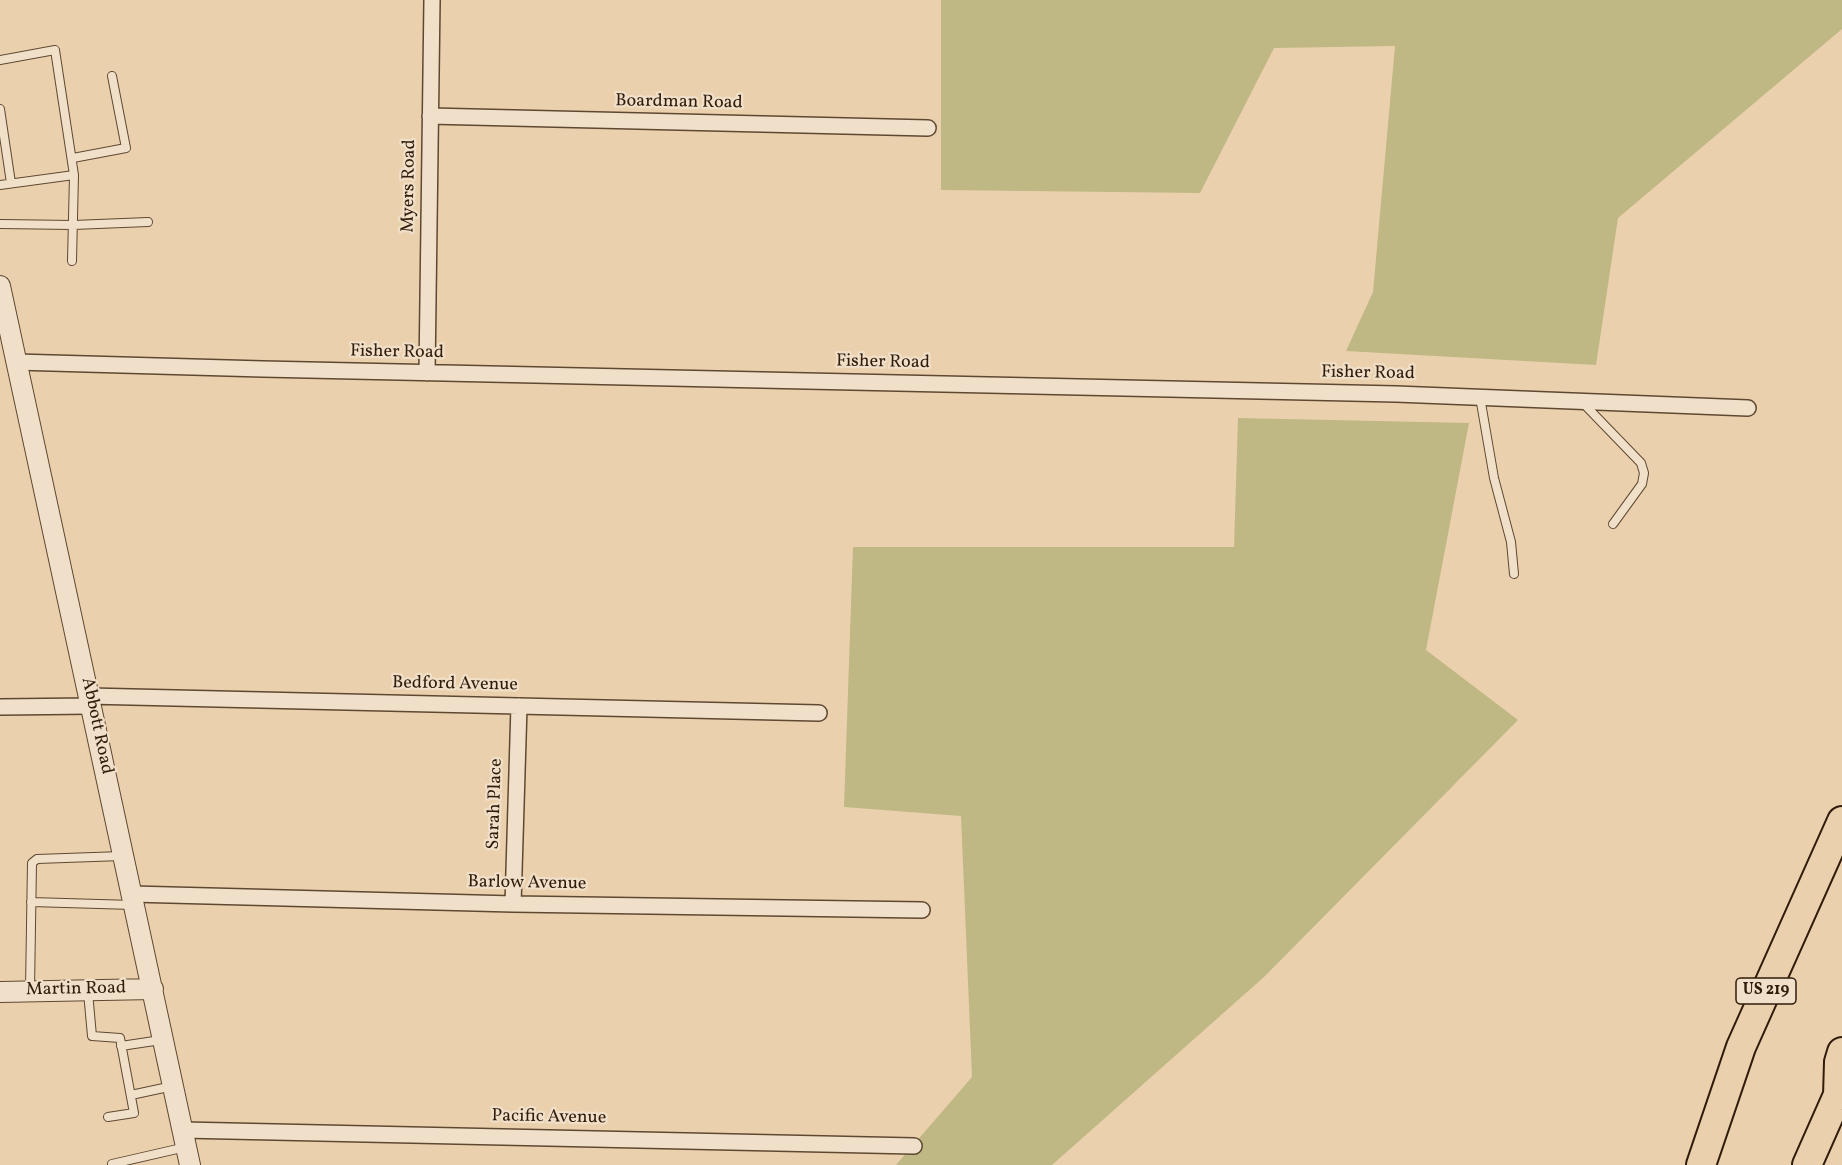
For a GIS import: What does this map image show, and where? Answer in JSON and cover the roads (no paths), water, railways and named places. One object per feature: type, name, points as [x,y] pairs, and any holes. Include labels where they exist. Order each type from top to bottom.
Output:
[{"type":"highway","name":"US 219","points":[[1701,1165],[1741,1047],[1842,821]]},
{"type":"highway","points":[[1807,1165],[1840,1091],[1839,1062],[1842,1052]]},
{"type":"street","name":"Myers Road","points":[[427,373],[432,0]]},
{"type":"street","name":"Boardman Road","points":[[430,116],[928,128]]},
{"type":"street","name":"Abbott Road","points":[[0,286],[5,336],[16,362],[186,1147]]},
{"type":"street","name":"Fisher Road","points":[[16,362],[1480,397],[1748,408]]},
{"type":"street","name":"Bedford Avenue","points":[[0,707],[90,701],[519,706],[819,713]]},
{"type":"street","name":"Sarah Place","points":[[513,904],[519,706]]},
{"type":"street","name":"Barlow Avenue","points":[[133,899],[922,910]]},
{"type":"street","name":"Martin Road","points":[[0,992],[153,989]]},
{"type":"street","name":"Pacific Avenue","points":[[186,1147],[914,1146]]},
{"type":"lane","points":[[0,60],[55,50],[73,158],[72,261]]},
{"type":"lane","points":[[73,158],[126,148],[112,76]]},
{"type":"lane","points":[[0,109],[10,183]]},
{"type":"lane","points":[[0,185],[74,175]]},
{"type":"lane","points":[[0,224],[73,225],[148,222]]},
{"type":"lane","points":[[1480,397],[1494,478],[1511,542],[1514,574]]},
{"type":"lane","points":[[1581,401],[1641,463],[1644,473],[1642,484],[1612,524]]},
{"type":"lane","points":[[30,991],[32,862],[37,859],[124,856]]},
{"type":"lane","points":[[31,902],[133,899]]},
{"type":"lane","points":[[87,990],[92,1036],[120,1038],[134,1113],[108,1117]]},
{"type":"lane","points":[[121,1046],[163,1040]]},
{"type":"lane","points":[[130,1095],[173,1086]]},
{"type":"lane","points":[[112,1164],[186,1147]]}]
